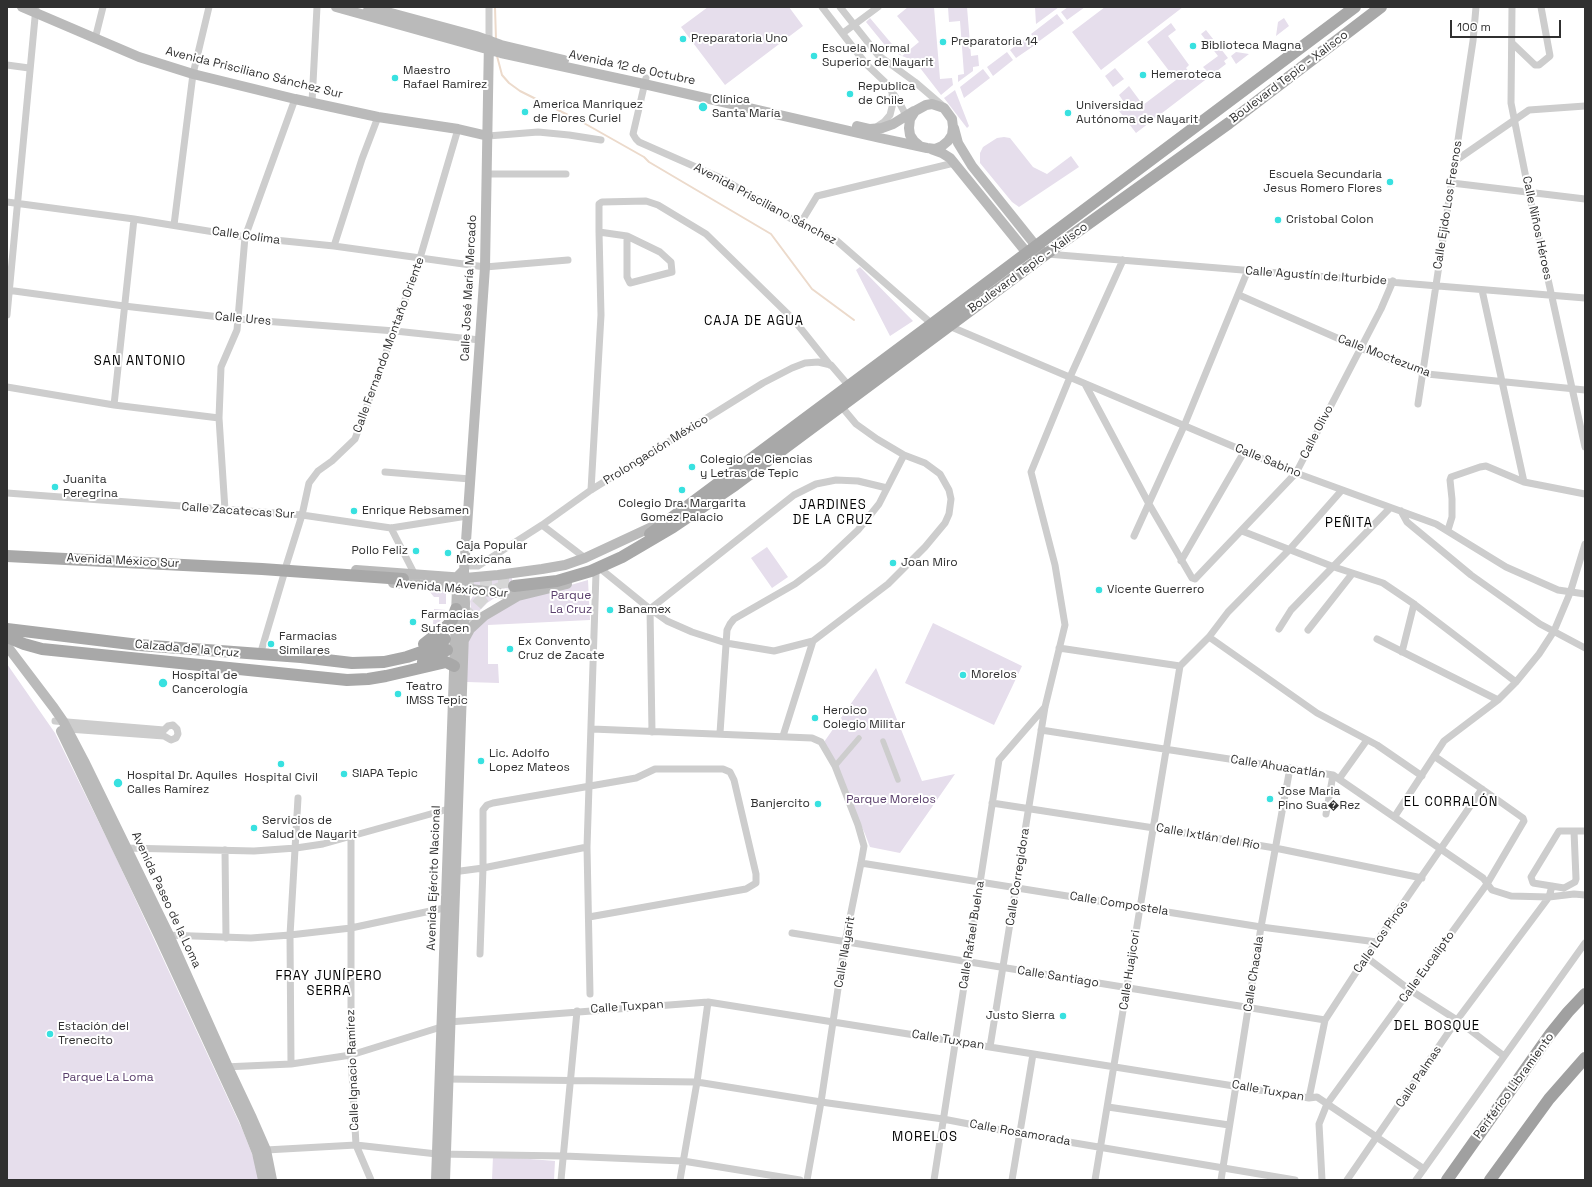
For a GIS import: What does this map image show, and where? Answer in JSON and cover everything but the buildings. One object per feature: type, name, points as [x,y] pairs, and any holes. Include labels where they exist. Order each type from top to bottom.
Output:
[{"type":"highway","name":"Periférico Libramiento","points":[[1446,1180],[1551,1033],[1585,994]]},
{"type":"highway","points":[[1490,1180],[1549,1099],[1585,1058]]},
{"type":"main road","name":"Avenida Prisciliano Sánchez Sur","points":[[22,7],[35,10],[95,39],[139,57],[194,74],[295,99],[378,117],[458,128],[488,136]]},
{"type":"main road","name":"Avenida 12 de Octubre","points":[[336,7],[349,11],[391,14],[495,47],[870,129],[888,126],[920,107],[932,104],[938,105],[948,112],[952,120],[958,143],[972,166],[1032,250]]},
{"type":"main road","name":"Boulevard Tepic - Xalisco","points":[[670,523],[849,386],[1355,7]]},
{"type":"main road","name":"Boulevard Tepic - Xalisco","points":[[670,523],[735,485],[1046,254],[1228,123],[1381,7]]},
{"type":"main road","name":"Calle José María Mercado","points":[[462,578],[485,267],[488,136],[495,47]]},
{"type":"main road","name":"Avenida 12 de Octubre","points":[[645,81],[880,138],[935,149],[948,141],[952,135],[953,127]]},
{"type":"main road","name":"Avenida 12 de Octubre","points":[[911,113],[909,128],[910,135],[914,141],[924,147],[942,153],[954,163],[1032,250],[1046,254]]},
{"type":"main road","name":"Avenida México Sur","points":[[7,556],[462,578],[498,575],[565,565],[670,523]]},
{"type":"main road","name":"Avenida México Sur","points":[[285,570],[414,573],[462,578],[515,587],[562,586],[599,572],[647,549],[670,523]]},
{"type":"main road","points":[[463,644],[470,629],[515,587],[557,581],[591,571],[622,558],[670,523]]},
{"type":"main road","points":[[262,569],[403,579]]},
{"type":"main road","name":"Avenida Ejército Nacional","points":[[454,807],[454,666],[456,609],[462,578]]},
{"type":"main road","name":"Avenida Ejército Nacional","points":[[436,1180],[441,1154],[449,907],[463,644],[462,578]]},
{"type":"main road","points":[[301,657],[367,656],[385,654],[421,645],[447,626],[452,620],[456,609]]},
{"type":"main road","name":"Calzada de la Cruz","points":[[7,629],[178,648],[301,657],[352,664],[384,662],[422,653],[446,644],[422,662],[383,673],[326,676],[42,648],[24,644],[7,637]]},
{"type":"main road","name":"Avenida Paseo de la Loma","points":[[7,646],[62,726],[122,848],[164,936],[223,1067],[257,1153],[264,1180]]},
{"type":"main road","points":[[178,648],[179,662]]},
{"type":"main road","name":"Avenida Paseo de la Loma","points":[[7,656],[62,726]]},
{"type":"main road","points":[[326,676],[348,680],[368,679],[446,662],[454,666]]},
{"type":"main road","name":"Avenida Paseo de la Loma","points":[[223,1067],[266,1150],[272,1180]]},
{"type":"main road","name":"Avenida Ejército Nacional","points":[[441,1154],[445,1180]]},
{"type":"street","points":[[95,39],[103,7]]},
{"type":"street","points":[[174,225],[194,74],[209,7]]},
{"type":"street","points":[[312,102],[317,7]]},
{"type":"street","name":"Calle José María Mercado","points":[[489,7],[495,47]]},
{"type":"street","points":[[822,7],[866,64],[886,83],[892,93],[911,113]]},
{"type":"street","points":[[840,7],[878,55],[940,102],[948,112]]},
{"type":"street","points":[[843,33],[878,7]]},
{"type":"street","name":"Calle Ejido Los Fresnos","points":[[1418,404],[1473,41],[1476,7]]},
{"type":"street","name":"Calle Niños Héroes","points":[[1512,7],[1512,103],[1514,120],[1585,447]]},
{"type":"street","points":[[1512,43],[1535,65],[1539,65],[1550,56],[1541,7]]},
{"type":"street","points":[[7,314],[8,290],[18,203],[35,10]]},
{"type":"street","points":[[7,65],[29,68]]},
{"type":"street","name":"Avenida Prisciliano Sánchez","points":[[645,81],[634,134],[639,142],[723,179],[800,224],[837,241],[932,324]]},
{"type":"street","points":[[870,129],[880,126],[890,115],[893,103],[892,93]]},
{"type":"street","points":[[225,510],[219,418],[221,367],[237,330],[245,237],[295,99]]},
{"type":"street","points":[[1455,161],[1529,110],[1585,106]]},
{"type":"street","points":[[334,246],[362,159],[378,117]]},
{"type":"street","name":"Calle Fernando Montaño Oriente","points":[[260,655],[302,515],[309,483],[318,471],[332,461],[355,439],[420,258],[458,128]]},
{"type":"street","points":[[488,136],[538,132],[601,140]]},
{"type":"street","points":[[800,224],[817,196],[954,163]]},
{"type":"street","points":[[488,174],[566,174]]},
{"type":"street","points":[[1452,183],[1585,199]]},
{"type":"street","points":[[591,490],[601,315],[599,204],[602,202],[646,201],[658,205],[706,234],[794,320],[849,386],[841,406],[856,424],[904,455],[925,463],[940,474],[949,490],[951,499],[946,523],[925,547],[888,584],[813,640],[774,651],[726,643],[692,632],[668,621],[599,572]]},
{"type":"street","name":"Calle Colima","points":[[7,202],[134,219],[245,237],[334,246],[485,267],[568,260]]},
{"type":"street","points":[[114,405],[134,219]]},
{"type":"street","points":[[599,232],[627,236],[660,252],[671,262],[672,272],[630,283],[627,277],[627,236]]},
{"type":"street","name":"Calle Agustín de Iturbide","points":[[1046,254],[1585,298]]},
{"type":"street","points":[[1070,377],[1122,260]]},
{"type":"street","points":[[1134,536],[1184,426],[1248,270]]},
{"type":"street","name":"Calle Olivo","points":[[1181,561],[1192,578],[1195,579],[1296,473],[1381,309],[1393,282]]},
{"type":"street","name":"Calle Ures","points":[[8,290],[124,306],[237,319],[395,331],[480,340]]},
{"type":"street","points":[[1482,290],[1524,482]]},
{"type":"street","name":"Calle Moctezuma","points":[[1238,295],[1360,348],[1423,373],[1435,376],[1585,390]]},
{"type":"street","name":"Calle Sabino","points":[[949,326],[1244,452],[1296,473],[1436,524],[1448,530],[1506,568],[1558,590],[1570,593],[1585,594]]},
{"type":"street","name":"Prolongación México","points":[[462,578],[542,525],[591,490],[763,383],[805,363],[818,362],[831,365]]},
{"type":"street","name":"Calle Corregidora","points":[[990,1047],[1045,707],[1065,626],[1055,565],[1031,472],[1070,377]]},
{"type":"street","points":[[1085,384],[1181,561]]},
{"type":"street","points":[[7,387],[114,405],[219,418]]},
{"type":"street","points":[[1181,561],[1244,452]]},
{"type":"street","points":[[720,734],[727,630],[734,619],[794,584],[823,563],[858,530],[879,504],[904,455]]},
{"type":"street","points":[[1448,530],[1452,517],[1451,477],[1480,467],[1486,466],[1524,482],[1585,494]]},
{"type":"street","points":[[385,472],[470,479]]},
{"type":"street","points":[[650,609],[799,492],[816,484],[836,480],[858,481],[887,488]]},
{"type":"street","points":[[1059,648],[1180,666],[1209,637],[1228,612],[1289,550],[1342,490]]},
{"type":"street","name":"Calle Zacatecas Sur","points":[[7,493],[302,515],[391,528],[467,516]]},
{"type":"street","points":[[1279,629],[1291,610],[1390,508]]},
{"type":"street","points":[[1400,511],[1407,522],[1471,575],[1540,624],[1585,648]]},
{"type":"street","points":[[542,525],[585,558]]},
{"type":"street","points":[[391,528],[414,573]]},
{"type":"street","points":[[1242,531],[1352,574],[1383,583],[1414,604],[1516,682]]},
{"type":"street","points":[[1395,816],[1444,741],[1498,700],[1516,682],[1539,654],[1554,631],[1570,593],[1585,544]]},
{"type":"street","points":[[590,994],[587,847],[599,572]]},
{"type":"street","points":[[1308,630],[1352,574]]},
{"type":"street","points":[[1402,652],[1414,604]]},
{"type":"street","points":[[650,609],[652,732]]},
{"type":"street","points":[[1209,637],[1317,713],[1378,745],[1422,776]]},
{"type":"street","points":[[1377,639],[1498,700]]},
{"type":"street","points":[[592,729],[783,736],[813,640]]},
{"type":"street","name":"Calle Huajicori","points":[[1095,1180],[1180,666]]},
{"type":"street","name":"Calle Rafael Buelna","points":[[934,1180],[999,760],[1045,707]]},
{"type":"street","points":[[62,726],[139,732],[164,736],[171,740],[176,738],[178,734],[177,729],[173,725],[168,726],[164,730],[139,732]]},
{"type":"street","name":"Calle Ahuacatlán","points":[[1041,730],[1290,768],[1336,777],[1395,816],[1483,878],[1492,890],[1510,896],[1549,897],[1574,894],[1585,895]]},
{"type":"street","name":"Calle Nayarit","points":[[783,736],[812,738],[821,742],[835,766],[858,825],[864,846],[845,942],[834,1021],[807,1180]]},
{"type":"street","points":[[835,766],[859,738]]},
{"type":"street","points":[[1326,814],[1336,777],[1367,740]]},
{"type":"street","points":[[883,741],[898,780]]},
{"type":"street","points":[[1434,756],[1482,788]]},
{"type":"street","name":"Calle Chacala","points":[[1221,1180],[1261,927],[1290,768]]},
{"type":"street","points":[[480,954],[483,868],[483,810],[487,805],[590,785],[636,778],[655,769],[727,770],[733,775],[756,879],[756,883],[753,886],[746,889],[589,917]]},
{"type":"street","name":"Calle Eucalipto","points":[[1322,1180],[1319,1124],[1327,1104],[1487,884],[1524,821],[1523,818],[1482,788]]},
{"type":"street","name":"Calle Los Pinos","points":[[1310,1098],[1324,1020],[1482,788]]},
{"type":"street","points":[[291,1064],[290,935],[298,798]]},
{"type":"street","name":"Calle Ixtlán del Río","points":[[992,803],[1275,848],[1422,878]]},
{"type":"street","points":[[122,848],[272,851],[323,844],[454,807]]},
{"type":"street","points":[[1574,830],[1576,879],[1567,888],[1533,883],[1531,878],[1559,831],[1574,830],[1585,831]]},
{"type":"street","name":"Calle Ignacio Ramírez","points":[[351,836],[350,1055],[356,1145],[372,1180]]},
{"type":"street","points":[[451,872],[483,868],[587,847]]},
{"type":"street","points":[[225,850],[226,938]]},
{"type":"street","name":"Calle Compostela","points":[[861,863],[1261,927],[1377,942]]},
{"type":"street","points":[[1549,897],[1552,886]]},
{"type":"street","name":"Calle Palmas","points":[[1347,1180],[1457,1020],[1549,897]]},
{"type":"street","points":[[164,936],[251,938],[290,935],[351,928],[449,907]]},
{"type":"street","name":"Calle Santiago","points":[[792,933],[1324,1020]]},
{"type":"street","points":[[1416,1180],[1585,943]]},
{"type":"street","points":[[1366,957],[1410,990],[1457,1020],[1504,1056]]},
{"type":"street","points":[[680,1180],[697,1082],[708,1002]]},
{"type":"street","name":"Calle Tuxpan","points":[[223,1067],[291,1064],[350,1055],[445,1025],[577,1011],[708,1002],[1310,1098],[1317,1097],[1424,1169]]},
{"type":"street","points":[[561,1180],[577,1011]]},
{"type":"street","points":[[1012,1180],[1033,1054]]},
{"type":"street","name":"Calle Rosamorada","points":[[444,1079],[697,1082],[821,1102],[943,1119],[1020,1134],[1295,1180]]},
{"type":"street","points":[[1108,1107],[1229,1125]]},
{"type":"street","points":[[266,1150],[356,1145],[441,1154],[564,1156],[683,1161],[800,1180]]},
{"type":"green space","points":[[708,7],[789,7],[803,26],[725,85],[681,27]]},
{"type":"green space","points":[[908,7],[934,7],[940,79],[952,78],[953,85],[941,95],[917,64],[902,56],[919,42],[897,16]]},
{"type":"green space","points":[[948,7],[967,7],[971,56],[978,55],[979,66],[973,67],[973,71],[958,82],[958,75],[964,74],[960,21],[949,22]]},
{"type":"green space","points":[[1035,7],[1059,7],[1036,24]]},
{"type":"green space","points":[[1068,7],[1085,7],[1067,20],[1061,12]]},
{"type":"green space","points":[[1105,7],[1183,7],[1101,70],[1072,32]]},
{"type":"green space","points":[[1057,14],[1064,23],[1038,42],[1031,34]]},
{"type":"green space","points":[[870,18],[902,56],[888,49],[866,22]]},
{"type":"green space","points":[[1284,18],[1289,26],[1276,36],[1278,22]]},
{"type":"green space","points":[[1171,23],[1176,30],[1168,36],[1189,65],[1186,68],[1194,79],[1206,70],[1203,67],[1218,56],[1201,34],[1206,30],[1228,58],[1224,61],[1226,64],[1136,133],[1116,107],[1126,105],[1119,95],[1129,86],[1143,105],[1176,80],[1147,42]]},
{"type":"green space","points":[[1028,36],[1035,45],[1016,58],[1010,50]]},
{"type":"green space","points":[[1007,52],[1013,60],[993,76],[987,67]]},
{"type":"green space","points":[[1236,52],[1249,54],[1236,64],[1231,56]]},
{"type":"green space","points":[[1115,68],[1124,79],[1113,87],[1105,76]]},
{"type":"green space","points":[[983,69],[990,78],[964,98],[960,87]]},
{"type":"green space","points":[[955,90],[969,126],[967,128],[944,98]]},
{"type":"green space","points":[[997,138],[1010,138],[1033,167],[1047,174],[1071,156],[1079,167],[1019,207],[1012,202],[980,163],[980,153],[983,147]]},
{"type":"green space","points":[[860,267],[913,321],[890,336],[856,270]]},
{"type":"green space","points":[[767,547],[788,577],[772,588],[751,558]]},
{"type":"green space","points":[[512,576],[512,584],[517,589],[471,584],[471,582]]},
{"type":"green space","name":"Parque La Cruz","points":[[588,580],[590,620],[488,625],[488,664],[498,664],[499,683],[467,682],[467,631],[488,609]]},
{"type":"green space","points":[[434,589],[442,590],[446,594],[446,604],[439,604],[439,597],[434,597],[430,592]]},
{"type":"green space","points":[[475,593],[496,597],[487,603],[474,616],[472,616],[470,601]]},
{"type":"green space","points":[[434,609],[446,610],[445,616],[435,626],[433,624]]},
{"type":"green space","name":"Morelos","points":[[933,623],[1022,666],[994,725],[905,683]]},
{"type":"green space","name":"Parque La Loma","points":[[7,664],[55,733],[113,851],[243,1131],[254,1159],[259,1180],[7,1180]]},
{"type":"green space","name":"Parque Morelos","points":[[876,668],[922,781],[955,774],[900,853],[870,847],[824,742]]},
{"type":"green space","points":[[493,1156],[555,1161],[554,1180],[492,1180]]},
{"type":"waterway","points":[[495,7],[496,40]]},
{"type":"waterway","points":[[497,56],[502,75],[509,83],[520,91],[582,122],[644,157],[649,162],[771,234],[812,289],[854,320]]},
{"type":"tunnel","points":[[408,580],[509,582]]},
{"type":"tunnel","points":[[447,650],[471,611],[483,598],[500,588]]},
{"type":"place","name":"Preparatoria Uno","points":[[683,39]]},
{"type":"place","name":"Preparatoria 14","points":[[943,42]]},
{"type":"place","name":"Biblioteca Magna","points":[[1193,46]]},
{"type":"place","name":"Escuela Normal Superior de Nayarit","points":[[814,56]]},
{"type":"place","name":"Hemeroteca","points":[[1143,75]]},
{"type":"place","name":"Maestro Rafael Ramirez","points":[[395,78]]},
{"type":"place","name":"Republica de Chile","points":[[850,94]]},
{"type":"place","name":"Clínica Santa María","points":[[703,107]]},
{"type":"place","name":"America Manriquez de Flores Curiel","points":[[525,112]]},
{"type":"place","name":"Universidad Autónoma de Nayarit","points":[[1068,113]]},
{"type":"place","name":"Escuela Secundaria Jesus Romero Flores","points":[[1390,182]]},
{"type":"place","name":"Cristobal Colon","points":[[1278,220]]},
{"type":"place","name":"Colegio de Ciencias y Letras de Tepic","points":[[692,467]]},
{"type":"place","name":"Juanita Peregrina","points":[[55,487]]},
{"type":"place","name":"Colegio Dra. Margarita Gomez Palacio","points":[[682,490]]},
{"type":"place","name":"Enrique Rebsamen","points":[[354,511]]},
{"type":"place","name":"Pollo Feliz","points":[[416,551]]},
{"type":"place","name":"Caja Popular Mexicana","points":[[448,553]]},
{"type":"place","name":"Joan Miro","points":[[893,563]]},
{"type":"place","name":"Vicente Guerrero","points":[[1099,590]]},
{"type":"place","name":"Banamex","points":[[610,610]]},
{"type":"place","name":"Farmacias Sufacen","points":[[413,622]]},
{"type":"place","name":"Farmacias Similares","points":[[271,644]]},
{"type":"place","name":"Ex Convento Cruz de Zacate","points":[[510,649]]},
{"type":"place","name":"Morelos","points":[[963,675]]},
{"type":"place","name":"Hospital de Cancerología","points":[[163,683]]},
{"type":"place","name":"Teatro IMSS Tepic","points":[[398,694]]},
{"type":"place","name":"Heroico Colegio Militar","points":[[815,718]]},
{"type":"place","name":"Lic. Adolfo Lopez Mateos","points":[[481,761]]},
{"type":"place","name":"Hospital Civil","points":[[281,764]]},
{"type":"place","name":"SIAPA Tepic","points":[[344,774]]},
{"type":"place","name":"Hospital Dr. Aquiles Calles Ramírez","points":[[118,783]]},
{"type":"place","name":"Jose Maria Pino Sua�Rez","points":[[1270,799]]},
{"type":"place","name":"Banjercito","points":[[818,804]]},
{"type":"place","name":"Servicios de Salud de Nayarit","points":[[254,828]]},
{"type":"place","name":"Justo Sierra","points":[[1063,1016]]},
{"type":"place","name":"Estación del Trenecito","points":[[50,1034]]},
{"type":"district","name":"CAJA DE AGUA","points":[[754,321]]},
{"type":"district","name":"SAN ANTONIO","points":[[140,361]]},
{"type":"district","name":"JARDINES DE LA CRUZ","points":[[833,512]]},
{"type":"district","name":"PEÑITA","points":[[1349,523]]},
{"type":"district","name":"EL CORRALÓN","points":[[1451,802]]},
{"type":"district","name":"FRAY JUNÍPERO SERRA","points":[[329,984]]},
{"type":"district","name":"DEL BOSQUE","points":[[1437,1026]]},
{"type":"district","name":"MORELOS","points":[[925,1137]]}]
